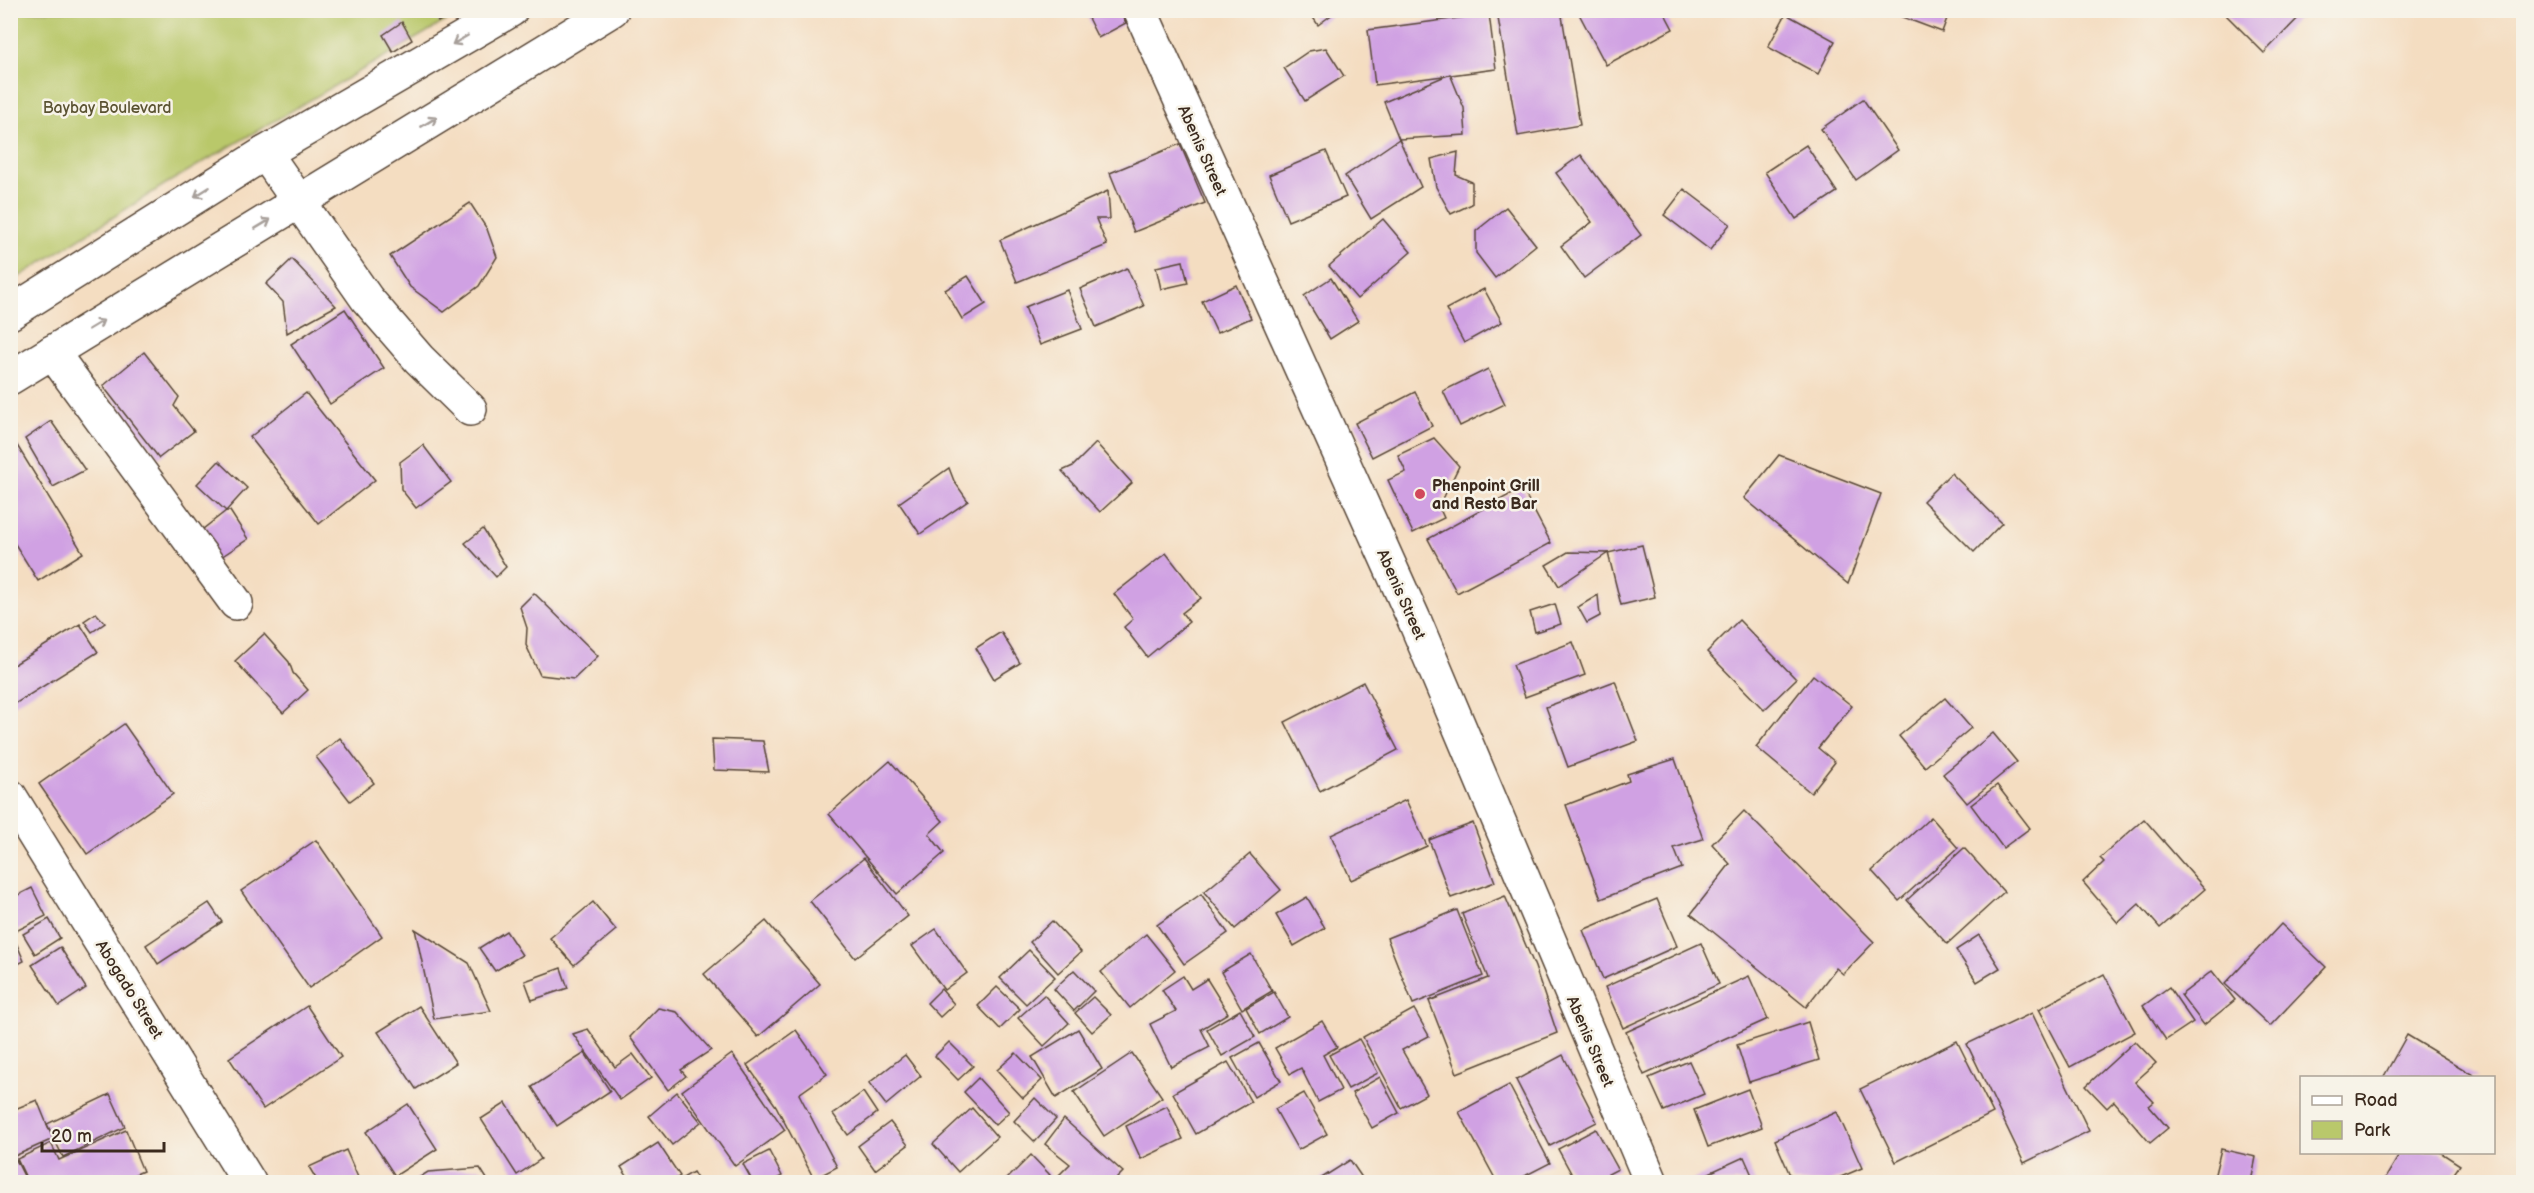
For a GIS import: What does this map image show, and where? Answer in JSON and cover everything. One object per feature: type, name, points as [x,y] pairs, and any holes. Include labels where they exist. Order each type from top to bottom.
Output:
[{"type":"street","points":[[10,313],[265,153],[511,10]]},
{"type":"street","points":[[10,378],[612,10]]},
{"type":"street","name":"Abenis Street","points":[[1140,10],[1416,624],[1651,1182]]},
{"type":"street","points":[[265,153],[367,299],[419,359],[470,409]]},
{"type":"street","points":[[52,352],[236,603]]},
{"type":"street","name":"Abogado Street","points":[[10,796],[249,1182]]},
{"type":"green space","name":"Baybay Boulevard","points":[[11,11],[463,11],[164,185],[11,282]]},
{"type":"building","points":[[433,10],[457,10],[438,22]]},
{"type":"building","points":[[1084,10],[1119,10],[1126,23],[1098,38]]},
{"type":"building","points":[[1308,10],[1338,10],[1318,25]]},
{"type":"building","points":[[1543,10],[1561,10],[1580,125],[1518,136],[1498,18]]},
{"type":"building","points":[[1577,10],[1663,10],[1673,29],[1606,65]]},
{"type":"building","points":[[1899,10],[1950,10],[1942,32],[1897,15]]},
{"type":"building","points":[[2221,10],[2306,10],[2264,53]]},
{"type":"building","points":[[1489,14],[1496,69],[1375,85],[1368,30]]},
{"type":"building","points":[[1786,14],[1835,41],[1818,74],[1768,47]]},
{"type":"building","points":[[402,22],[412,40],[393,52],[383,35]]},
{"type":"building","points":[[1326,48],[1344,76],[1305,101],[1284,68],[1309,51]]},
{"type":"building","points":[[1450,74],[1464,108],[1466,135],[1399,139],[1384,102]]},
{"type":"building","points":[[1863,99],[1898,150],[1856,180],[1821,129]]},
{"type":"building","points":[[1399,139],[1421,187],[1371,219],[1345,176]]},
{"type":"building","points":[[1180,144],[1205,203],[1134,232],[1110,173]]},
{"type":"building","points":[[1806,145],[1837,192],[1796,219],[1765,172]]},
{"type":"building","points":[[1326,151],[1346,197],[1288,221],[1269,175]]},
{"type":"building","points":[[1458,152],[1456,175],[1472,182],[1472,204],[1451,214],[1436,187],[1431,159]]},
{"type":"building","points":[[1581,155],[1641,235],[1584,278],[1561,246],[1592,222],[1556,173]]},
{"type":"building","points":[[1684,189],[1730,224],[1710,250],[1664,215]]},
{"type":"building","points":[[1108,191],[1110,219],[1096,219],[1107,245],[1017,282],[1000,240]]},
{"type":"building","points":[[470,203],[487,229],[497,257],[479,286],[444,312],[410,287],[390,256]]},
{"type":"building","points":[[1506,207],[1536,245],[1495,278],[1476,253],[1476,231]]},
{"type":"building","points":[[1383,219],[1411,252],[1357,299],[1329,266]]},
{"type":"building","points":[[292,259],[336,306],[287,333],[283,302],[266,284]]},
{"type":"building","points":[[1183,261],[1188,283],[1161,289],[1156,267]]},
{"type":"building","points":[[1127,268],[1144,306],[1096,327],[1080,289]]},
{"type":"building","points":[[968,276],[986,304],[962,319],[945,290]]},
{"type":"building","points":[[1331,278],[1358,321],[1330,339],[1304,296]]},
{"type":"building","points":[[1236,285],[1251,318],[1217,333],[1202,301]]},
{"type":"building","points":[[1484,289],[1502,322],[1464,343],[1446,309]]},
{"type":"building","points":[[1067,290],[1082,329],[1040,345],[1025,307]]},
{"type":"building","points":[[345,309],[384,368],[330,404],[291,344]]},
{"type":"building","points":[[144,352],[179,397],[174,406],[194,431],[159,458],[103,386]]},
{"type":"building","points":[[1488,369],[1505,404],[1460,426],[1443,391]]},
{"type":"building","points":[[1415,392],[1432,426],[1372,457],[1355,423]]},
{"type":"building","points":[[306,393],[375,480],[319,524],[250,437]]},
{"type":"building","points":[[51,421],[85,470],[53,487],[25,439]]},
{"type":"building","points":[[10,434],[83,553],[38,581],[10,536]]},
{"type":"building","name":"Phenpoint Grill and Resto Bar","points":[[1434,438],[1459,466],[1439,507],[1444,518],[1413,533],[1388,480],[1406,472],[1398,455]]},
{"type":"building","points":[[1096,443],[1132,483],[1100,512],[1062,471],[1073,466]]},
{"type":"building","points":[[423,445],[451,482],[416,508],[401,489],[400,462]]},
{"type":"building","points":[[1779,455],[1881,494],[1848,584],[1744,498]]},
{"type":"building","points":[[219,461],[247,488],[226,511],[197,484]]},
{"type":"building","points":[[949,468],[954,481],[968,501],[920,534],[899,503]]},
{"type":"building","points":[[1951,473],[2002,523],[1974,552],[1923,501]]},
{"type":"building","points":[[1522,488],[1551,543],[1457,593],[1428,539]]},
{"type":"building","points":[[226,511],[230,511],[248,539],[215,561],[198,533]]},
{"type":"building","points":[[483,529],[506,567],[496,577],[465,543]]},
{"type":"building","points":[[1642,545],[1655,597],[1621,605],[1608,553]]},
{"type":"building","points":[[1568,552],[1608,553],[1559,586],[1546,565]]},
{"type":"building","points":[[1166,553],[1201,598],[1182,613],[1189,622],[1147,657],[1124,627],[1133,619],[1114,594]]},
{"type":"building","points":[[534,593],[598,656],[574,679],[540,675],[526,645],[527,628],[520,607]]},
{"type":"building","points":[[1598,595],[1600,616],[1587,623],[1578,607]]},
{"type":"building","points":[[1555,604],[1561,624],[1535,632],[1530,612]]},
{"type":"building","points":[[96,613],[105,623],[92,632],[84,621]]},
{"type":"building","points":[[1739,620],[1796,679],[1764,710],[1707,652]]},
{"type":"building","points":[[80,624],[98,652],[10,707],[10,667]]},
{"type":"building","points":[[1001,632],[1020,663],[994,679],[976,648]]},
{"type":"building","points":[[264,634],[289,662],[293,673],[308,690],[283,713],[235,661]]},
{"type":"building","points":[[1573,642],[1585,675],[1525,697],[1513,665]]},
{"type":"building","points":[[1813,675],[1852,706],[1818,748],[1835,762],[1811,793],[1756,747]]},
{"type":"building","points":[[1615,681],[1638,741],[1568,767],[1546,707]]},
{"type":"building","points":[[1363,682],[1398,750],[1320,791],[1285,722]]},
{"type":"building","points":[[1945,698],[1971,728],[1925,767],[1899,736]]},
{"type":"building","points":[[124,724],[173,794],[87,854],[39,784]]},
{"type":"building","points":[[1993,733],[2017,762],[1967,803],[1943,774]]},
{"type":"building","points":[[340,738],[374,783],[350,801],[316,757]]},
{"type":"building","points":[[712,739],[763,741],[769,772],[714,770]]},
{"type":"building","points":[[1675,759],[1703,839],[1674,848],[1682,868],[1601,899],[1566,805],[1629,781],[1627,774]]},
{"type":"building","points":[[890,761],[943,821],[929,834],[944,853],[897,894],[829,814]]},
{"type":"building","points":[[1997,785],[2030,828],[2003,848],[1971,805]]},
{"type":"building","points":[[1406,800],[1427,846],[1351,880],[1331,835]]},
{"type":"building","points":[[1744,811],[1874,942],[1843,974],[1836,968],[1806,1007],[1691,914],[1730,864],[1712,844]]},
{"type":"building","points":[[1931,817],[1958,848],[1899,901],[1872,871]]},
{"type":"building","points":[[2144,819],[2205,889],[2160,928],[2139,904],[2118,923],[2083,882],[2104,862],[2100,858]]},
{"type":"building","points":[[1473,823],[1495,882],[1451,898],[1429,840]]},
{"type":"building","points":[[316,840],[382,936],[309,988],[241,891]]},
{"type":"building","points":[[1964,848],[2004,892],[1947,944],[1907,900]]},
{"type":"building","points":[[1250,854],[1281,890],[1235,929],[1204,892]]},
{"type":"building","points":[[864,858],[908,916],[855,958],[810,901]]},
{"type":"building","points":[[32,888],[46,916],[10,934],[10,899]]},
{"type":"building","points":[[1201,894],[1228,933],[1184,964],[1157,925]]},
{"type":"building","points":[[1505,896],[1535,967],[1557,1033],[1457,1073],[1429,1001],[1488,978],[1462,914]]},
{"type":"building","points":[[1307,897],[1325,928],[1294,946],[1276,915]]},
{"type":"building","points":[[1657,899],[1677,946],[1603,979],[1583,930]]},
{"type":"building","points":[[593,902],[616,930],[574,965],[550,938]]},
{"type":"building","points":[[209,903],[222,922],[158,964],[146,945]]},
{"type":"building","points":[[1457,910],[1483,976],[1413,1004],[1387,938]]},
{"type":"building","points":[[49,919],[60,938],[35,954],[23,934]]},
{"type":"building","points":[[766,921],[820,984],[758,1037],[704,974]]},
{"type":"building","points":[[1052,921],[1081,952],[1058,973],[1030,942]]},
{"type":"building","points":[[2281,924],[2326,967],[2270,1026],[2225,984]]},
{"type":"building","points":[[415,929],[469,963],[491,1011],[434,1019]]},
{"type":"building","points":[[936,929],[967,973],[944,990],[912,946]]},
{"type":"building","points":[[506,931],[522,955],[495,971],[479,948]]},
{"type":"building","points":[[1146,934],[1175,970],[1130,1008],[1101,972]]},
{"type":"building","points":[[1979,935],[2000,968],[1977,982],[1956,950]]},
{"type":"building","points":[[15,940],[24,961],[10,968],[10,942]]},
{"type":"building","points":[[1701,943],[1719,984],[1623,1028],[1605,987]]},
{"type":"building","points":[[60,947],[86,988],[59,1006],[32,965]]},
{"type":"building","points":[[1029,950],[1055,977],[1026,1004],[1000,978]]},
{"type":"building","points":[[1251,954],[1272,991],[1242,1009],[1221,972]]},
{"type":"building","points":[[561,968],[568,988],[532,1000],[525,981]]},
{"type":"building","points":[[1074,970],[1094,991],[1074,1011],[1054,989]]},
{"type":"building","points":[[2212,971],[2235,1000],[2204,1025],[2181,995]]},
{"type":"building","points":[[2104,974],[2135,1032],[2070,1067],[2039,1009]]},
{"type":"building","points":[[1183,976],[1191,989],[1207,979],[1228,1013],[1201,1029],[1210,1047],[1171,1067],[1150,1024],[1176,1011],[1162,990]]},
{"type":"building","points":[[1749,976],[1768,1019],[1644,1075],[1626,1032]]},
{"type":"building","points":[[997,987],[1020,1009],[1000,1029],[978,1006]]},
{"type":"building","points":[[2169,987],[2193,1022],[2166,1040],[2143,1006]]},
{"type":"building","points":[[941,989],[954,1004],[940,1017],[927,1003]]},
{"type":"building","points":[[1274,992],[1288,1017],[1260,1034],[1246,1008]]},
{"type":"building","points":[[1044,995],[1069,1023],[1044,1046],[1018,1018]]},
{"type":"building","points":[[1093,997],[1111,1015],[1092,1032],[1075,1013]]},
{"type":"building","points":[[307,1006],[341,1057],[263,1109],[229,1058]]},
{"type":"building","points":[[419,1006],[456,1063],[416,1089],[378,1032]]},
{"type":"building","points":[[658,1008],[677,1012],[711,1050],[681,1070],[686,1076],[668,1090],[630,1037]]},
{"type":"building","points":[[1414,1009],[1429,1036],[1402,1050],[1427,1094],[1401,1108],[1363,1037]]},
{"type":"building","points":[[1240,1010],[1255,1037],[1222,1056],[1207,1029]]},
{"type":"building","points":[[2032,1013],[2089,1131],[2024,1163],[1967,1044]]},
{"type":"building","points":[[1322,1021],[1337,1047],[1323,1055],[1341,1090],[1318,1102],[1301,1068],[1290,1074],[1275,1048]]},
{"type":"building","points":[[1808,1022],[1819,1060],[1749,1082],[1737,1045]]},
{"type":"building","points":[[588,1029],[615,1067],[633,1054],[651,1078],[620,1100],[573,1034]]},
{"type":"building","points":[[1078,1029],[1102,1069],[1056,1098],[1032,1057]]},
{"type":"building","points":[[796,1030],[827,1074],[799,1094],[837,1167],[814,1179],[776,1106],[747,1065]]},
{"type":"building","points":[[2407,1035],[2475,1076],[2384,1076]]},
{"type":"building","points":[[1359,1039],[1378,1073],[1348,1089],[1329,1055]]},
{"type":"building","points":[[1957,1041],[1993,1113],[1896,1162],[1860,1089]]},
{"type":"building","points":[[2135,1041],[2156,1063],[2135,1082],[2154,1102],[2149,1106],[2168,1128],[2150,1143],[2114,1101],[2107,1108],[2086,1086]]},
{"type":"building","points":[[949,1042],[973,1066],[958,1080],[935,1056]]},
{"type":"building","points":[[1259,1043],[1281,1081],[1254,1097],[1232,1058]]},
{"type":"building","points":[[585,1053],[610,1091],[557,1126],[532,1087]]},
{"type":"building","points":[[1016,1053],[1042,1080],[1023,1098],[997,1070]]},
{"type":"building","points":[[1132,1053],[1162,1097],[1104,1136],[1074,1092]]},
{"type":"building","points":[[732,1054],[785,1130],[735,1166],[682,1091]]},
{"type":"building","points":[[905,1055],[921,1076],[886,1105],[869,1083]]},
{"type":"building","points":[[1563,1055],[1597,1122],[1550,1146],[1516,1080]]},
{"type":"building","points":[[1689,1061],[1704,1094],[1664,1111],[1649,1078]]},
{"type":"building","points":[[1228,1062],[1251,1102],[1196,1134],[1173,1093]]},
{"type":"building","points":[[1380,1077],[1399,1113],[1372,1128],[1352,1093]]},
{"type":"building","points":[[978,1078],[1009,1112],[995,1125],[964,1092]]},
{"type":"building","points":[[1509,1085],[1550,1163],[1513,1182],[1497,1182],[1459,1112]]},
{"type":"building","points":[[1748,1089],[1762,1127],[1708,1147],[1694,1110]]},
{"type":"building","points":[[677,1092],[701,1122],[672,1145],[649,1116]]},
{"type":"building","points":[[863,1092],[877,1113],[848,1135],[833,1114]]},
{"type":"building","points":[[1304,1093],[1327,1134],[1298,1150],[1275,1109]]},
{"type":"building","points":[[110,1094],[125,1127],[63,1157],[47,1124]]},
{"type":"building","points":[[1035,1098],[1056,1119],[1035,1142],[1014,1121]]},
{"type":"building","points":[[37,1100],[53,1139],[10,1158],[10,1111]]},
{"type":"building","points":[[506,1103],[541,1159],[517,1175],[481,1119]]},
{"type":"building","points":[[408,1104],[437,1149],[395,1176],[366,1132]]},
{"type":"building","points":[[1167,1106],[1183,1139],[1141,1159],[1126,1126]]},
{"type":"building","points":[[972,1108],[997,1137],[958,1172],[933,1144]]},
{"type":"building","points":[[1837,1112],[1862,1168],[1829,1182],[1793,1182],[1775,1140]]},
{"type":"building","points":[[1064,1119],[1123,1172],[1113,1182],[1052,1182],[1070,1164],[1045,1144]]},
{"type":"building","points":[[890,1122],[908,1145],[875,1170],[858,1146]]},
{"type":"building","points":[[1596,1129],[1618,1169],[1593,1182],[1576,1182],[1558,1149]]},
{"type":"building","points":[[126,1130],[143,1171],[117,1182],[28,1182],[17,1159],[51,1143],[59,1160]]},
{"type":"building","points":[[658,1143],[680,1176],[671,1182],[631,1182],[621,1167]]},
{"type":"building","points":[[2221,1149],[2256,1157],[2251,1182],[2213,1182]]},
{"type":"building","points":[[346,1150],[360,1182],[318,1182],[309,1167]]},
{"type":"building","points":[[769,1151],[782,1176],[771,1182],[753,1182],[743,1164]]},
{"type":"building","points":[[2400,1154],[2443,1154],[2460,1165],[2448,1182],[2383,1182]]},
{"type":"building","points":[[1031,1155],[1050,1175],[1043,1182],[1005,1181]]},
{"type":"building","points":[[1744,1157],[1755,1182],[1687,1182],[1707,1174]]},
{"type":"building","points":[[15,1158],[26,1180],[10,1182],[10,1160]]},
{"type":"building","points":[[1350,1160],[1365,1182],[1322,1182],[1320,1179]]},
{"type":"building","points":[[480,1168],[489,1182],[412,1182],[428,1172]]},
{"type":"building","points":[[693,1172],[699,1182],[676,1182]]},
{"type":"place","name":"Phenpoint Grill and Resto Bar","points":[[1420,494]]}]
